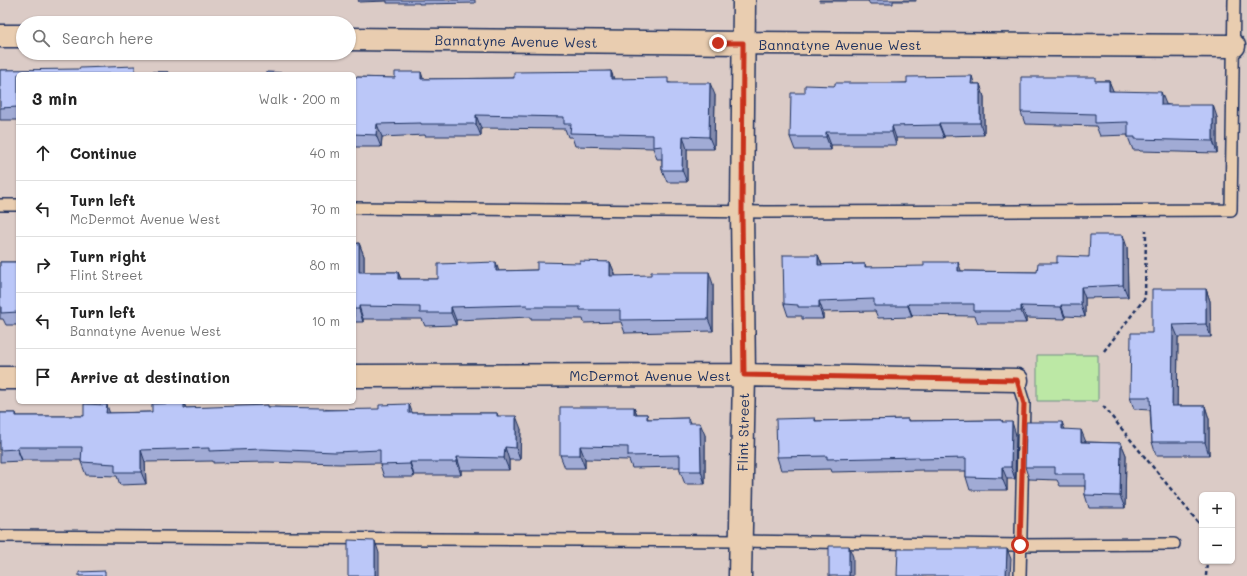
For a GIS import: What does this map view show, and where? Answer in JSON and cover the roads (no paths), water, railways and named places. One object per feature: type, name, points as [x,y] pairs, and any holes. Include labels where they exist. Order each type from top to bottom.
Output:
[{"type":"street","name":"Flint Street","points":[[740,576],[744,375],[742,212],[744,0]]},
{"type":"street","points":[[0,36],[16,36]]},
{"type":"street","name":"Bannatyne Avenue West","points":[[356,39],[1234,46]]},
{"type":"street","name":"McDermot Avenue West","points":[[356,376],[744,375],[1017,380]]},
{"type":"street","points":[[0,378],[16,378]]},
{"type":"lane","points":[[356,208],[742,212],[1231,210],[1234,0]]},
{"type":"lane","points":[[0,205],[16,205]]},
{"type":"lane","points":[[1017,380],[1024,404],[1020,576]]},
{"type":"lane","points":[[0,536],[740,541],[1020,545],[1174,544]]}]
